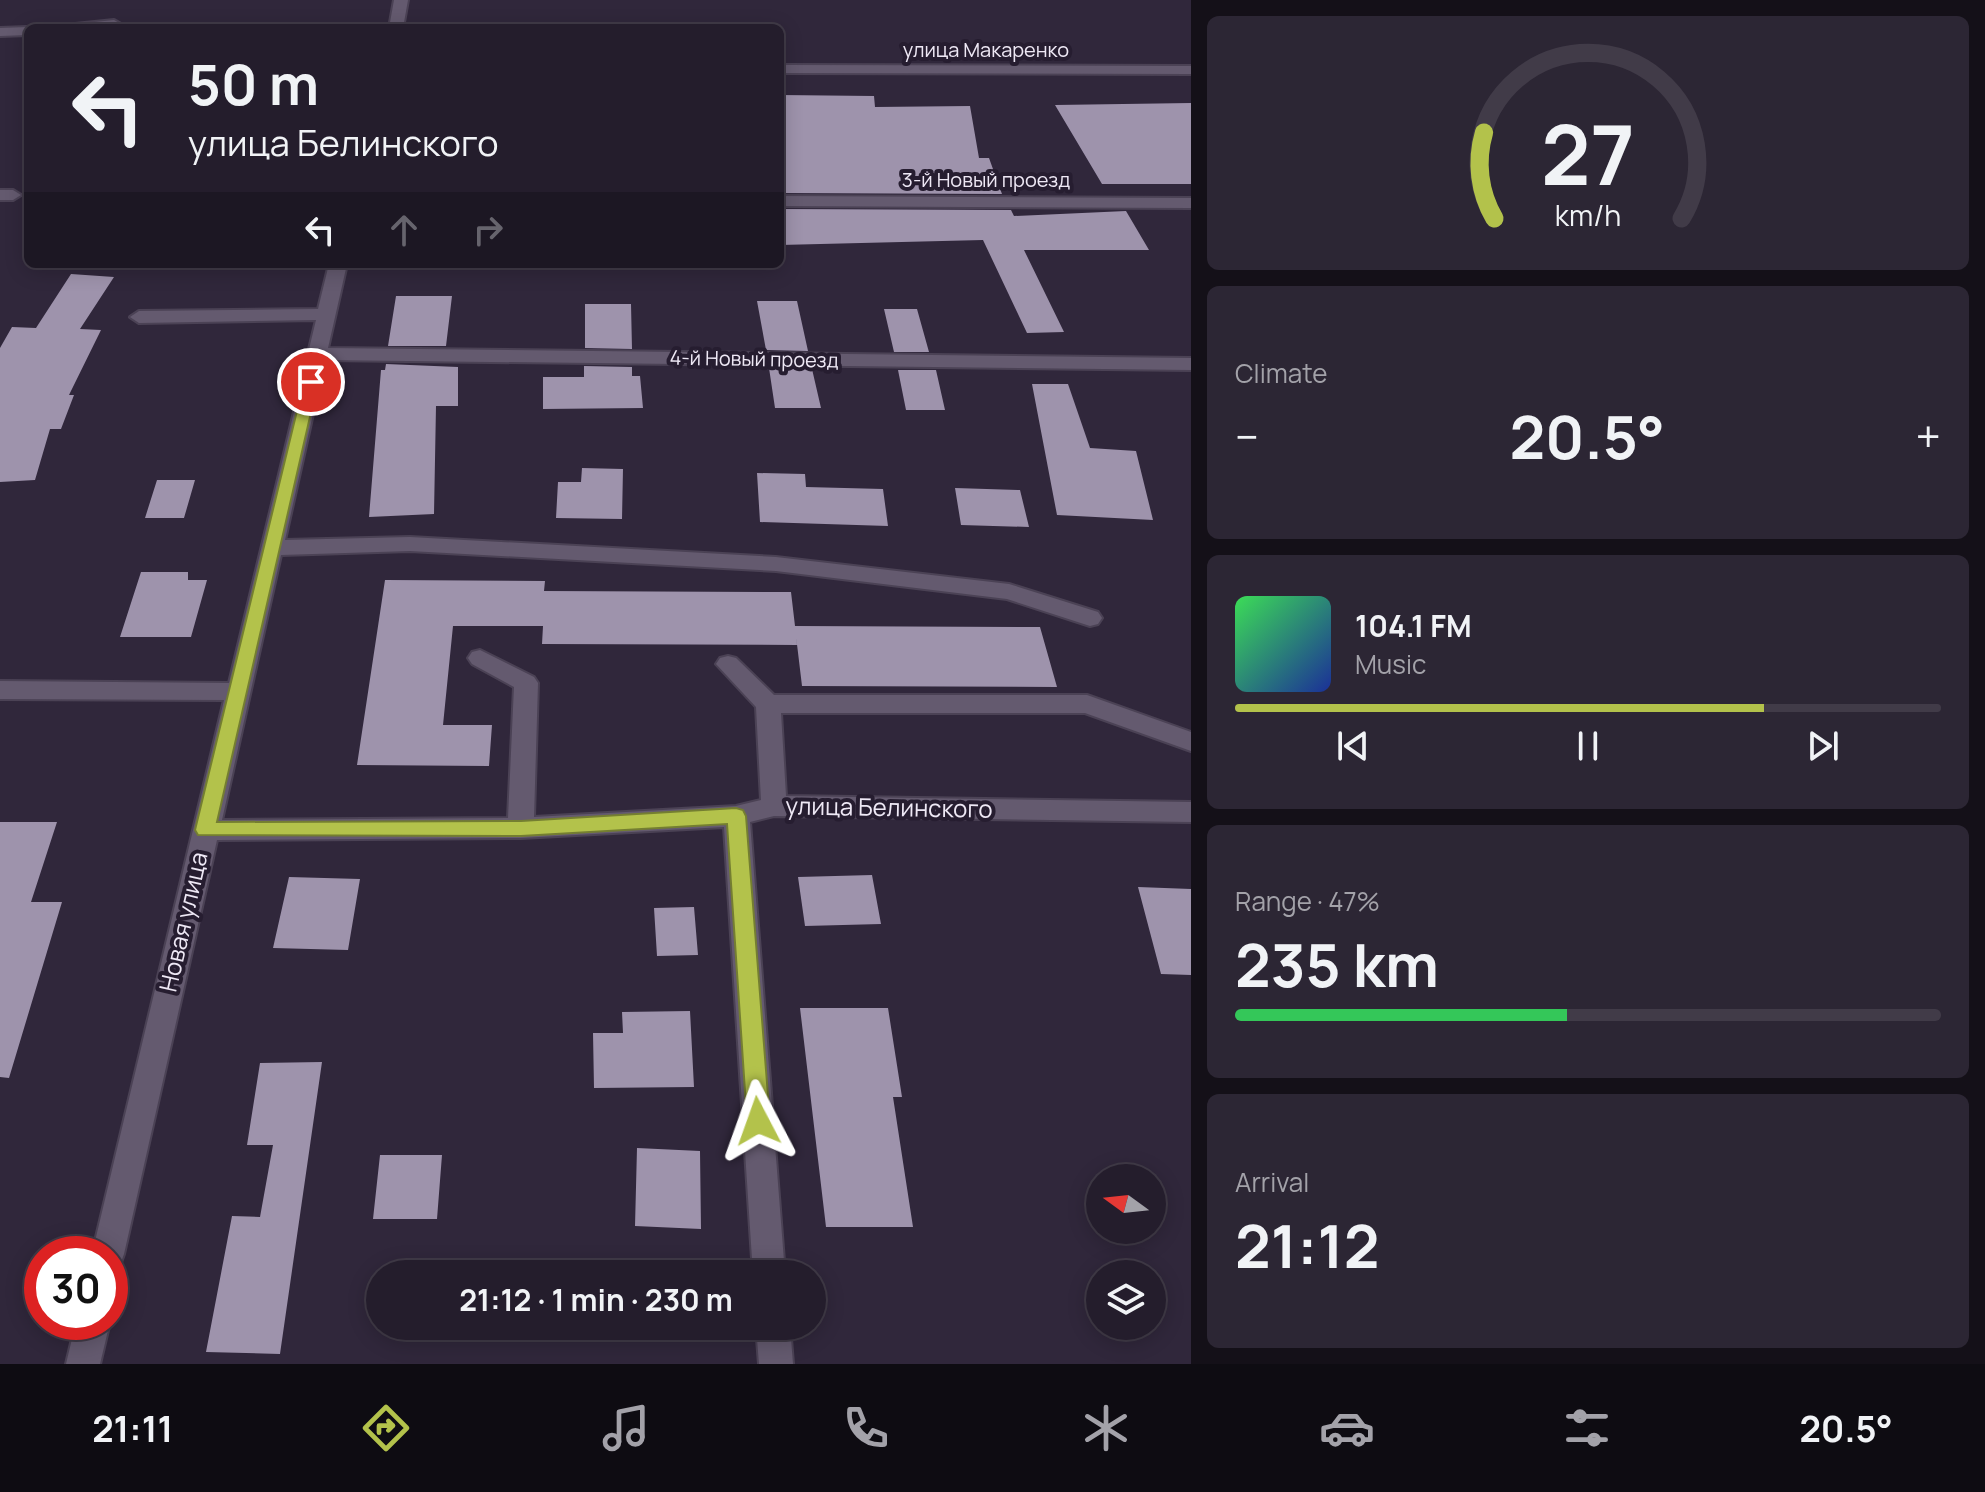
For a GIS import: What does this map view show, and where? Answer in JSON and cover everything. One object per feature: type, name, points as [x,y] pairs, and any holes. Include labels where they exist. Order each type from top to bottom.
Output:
[{"type":"street","points":[[397,24],[401,0]]},
{"type":"street","points":[[0,32],[24,31]]},
{"type":"street","name":"улица Макаренко","points":[[784,69],[1191,70]]},
{"type":"street","name":"3-й Новый проезд","points":[[784,201],[1191,203]]},
{"type":"street","name":"Новая улица","points":[[112,1236],[337,268]]},
{"type":"street","points":[[139,317],[327,314]]},
{"type":"street","name":"4-й Новый проезд","points":[[318,354],[1191,364]]},
{"type":"street","points":[[270,548],[410,544],[776,564],[1009,592],[1090,618]]},
{"type":"street","points":[[480,658],[526,683],[521,828]]},
{"type":"street","points":[[728,664],[768,704],[774,806]]},
{"type":"street","points":[[0,690],[237,692]]},
{"type":"street","points":[[768,704],[1087,704],[1191,742]]},
{"type":"street","name":"улица Белинского","points":[[205,830],[521,828],[736,816],[774,806],[1191,812]]},
{"type":"street","points":[[736,816],[768,1260]]},
{"type":"street","points":[[83,1364],[89,1340]]},
{"type":"street","points":[[774,1340],[776,1364]]},
{"type":"building","points":[[784,95],[874,96],[875,107],[970,106],[979,158],[989,158],[1002,194],[784,193]]},
{"type":"building","points":[[1191,103],[1191,184],[1102,184],[1055,105]]},
{"type":"building","points":[[784,209],[1011,210],[1014,216],[1126,211],[1149,250],[1024,250],[1064,332],[1027,333],[983,240],[784,245]]},
{"type":"building","points":[[71,274],[114,277],[80,329],[101,330],[69,395],[74,395],[61,429],[50,429],[35,480],[0,482],[0,348],[12,327],[36,328]]},
{"type":"building","points":[[396,296],[452,296],[446,346],[388,346]]},
{"type":"building","points":[[757,301],[797,301],[808,351],[766,350]]},
{"type":"building","points":[[585,304],[631,304],[632,349],[585,348]]},
{"type":"building","points":[[884,309],[917,309],[929,352],[894,352]]},
{"type":"building","points":[[386,364],[458,367],[458,406],[436,406],[434,514],[369,517],[381,370],[385,370]]},
{"type":"building","points":[[584,366],[632,367],[632,376],[640,376],[643,408],[543,409],[543,377],[584,377]]},
{"type":"building","points":[[769,368],[812,369],[821,408],[775,408]]},
{"type":"building","points":[[898,370],[936,370],[945,410],[906,410]]},
{"type":"building","points":[[1032,384],[1068,384],[1090,448],[1136,451],[1153,520],[1057,515]]},
{"type":"building","points":[[582,468],[623,469],[622,519],[556,518],[558,482],[581,482]]},
{"type":"building","points":[[757,473],[805,474],[806,487],[883,489],[888,526],[760,522]]},
{"type":"building","points":[[157,480],[195,480],[184,518],[145,518]]},
{"type":"building","points":[[955,488],[1020,490],[1029,527],[961,525]]},
{"type":"building","points":[[141,572],[188,572],[188,580],[207,580],[191,637],[120,637]]},
{"type":"building","points":[[385,580],[545,581],[544,591],[791,592],[795,626],[1040,627],[1057,687],[802,686],[796,636],[797,645],[542,644],[543,626],[453,626],[443,725],[492,725],[489,766],[357,765]]},
{"type":"building","points":[[0,822],[57,822],[31,902],[62,902],[9,1078],[0,1077]]},
{"type":"building","points":[[872,875],[881,924],[805,926],[798,877]]},
{"type":"building","points":[[289,877],[360,879],[348,950],[273,948]]},
{"type":"building","points":[[1138,887],[1191,889],[1191,975],[1161,974]]},
{"type":"building","points":[[694,907],[698,955],[657,956],[654,908]]},
{"type":"building","points":[[800,1008],[888,1008],[902,1097],[893,1097],[913,1227],[826,1227]]},
{"type":"building","points":[[690,1011],[694,1087],[594,1088],[593,1033],[623,1033],[622,1012]]},
{"type":"building","points":[[322,1062],[280,1354],[206,1352],[232,1216],[260,1217],[273,1145],[247,1145],[260,1063]]},
{"type":"building","points":[[637,1148],[700,1151],[701,1229],[635,1226]]},
{"type":"building","points":[[380,1155],[442,1155],[437,1219],[373,1219]]},
{"type":"route","points":[[311,382],[205,830],[521,828],[736,816],[758,1121]]}]
